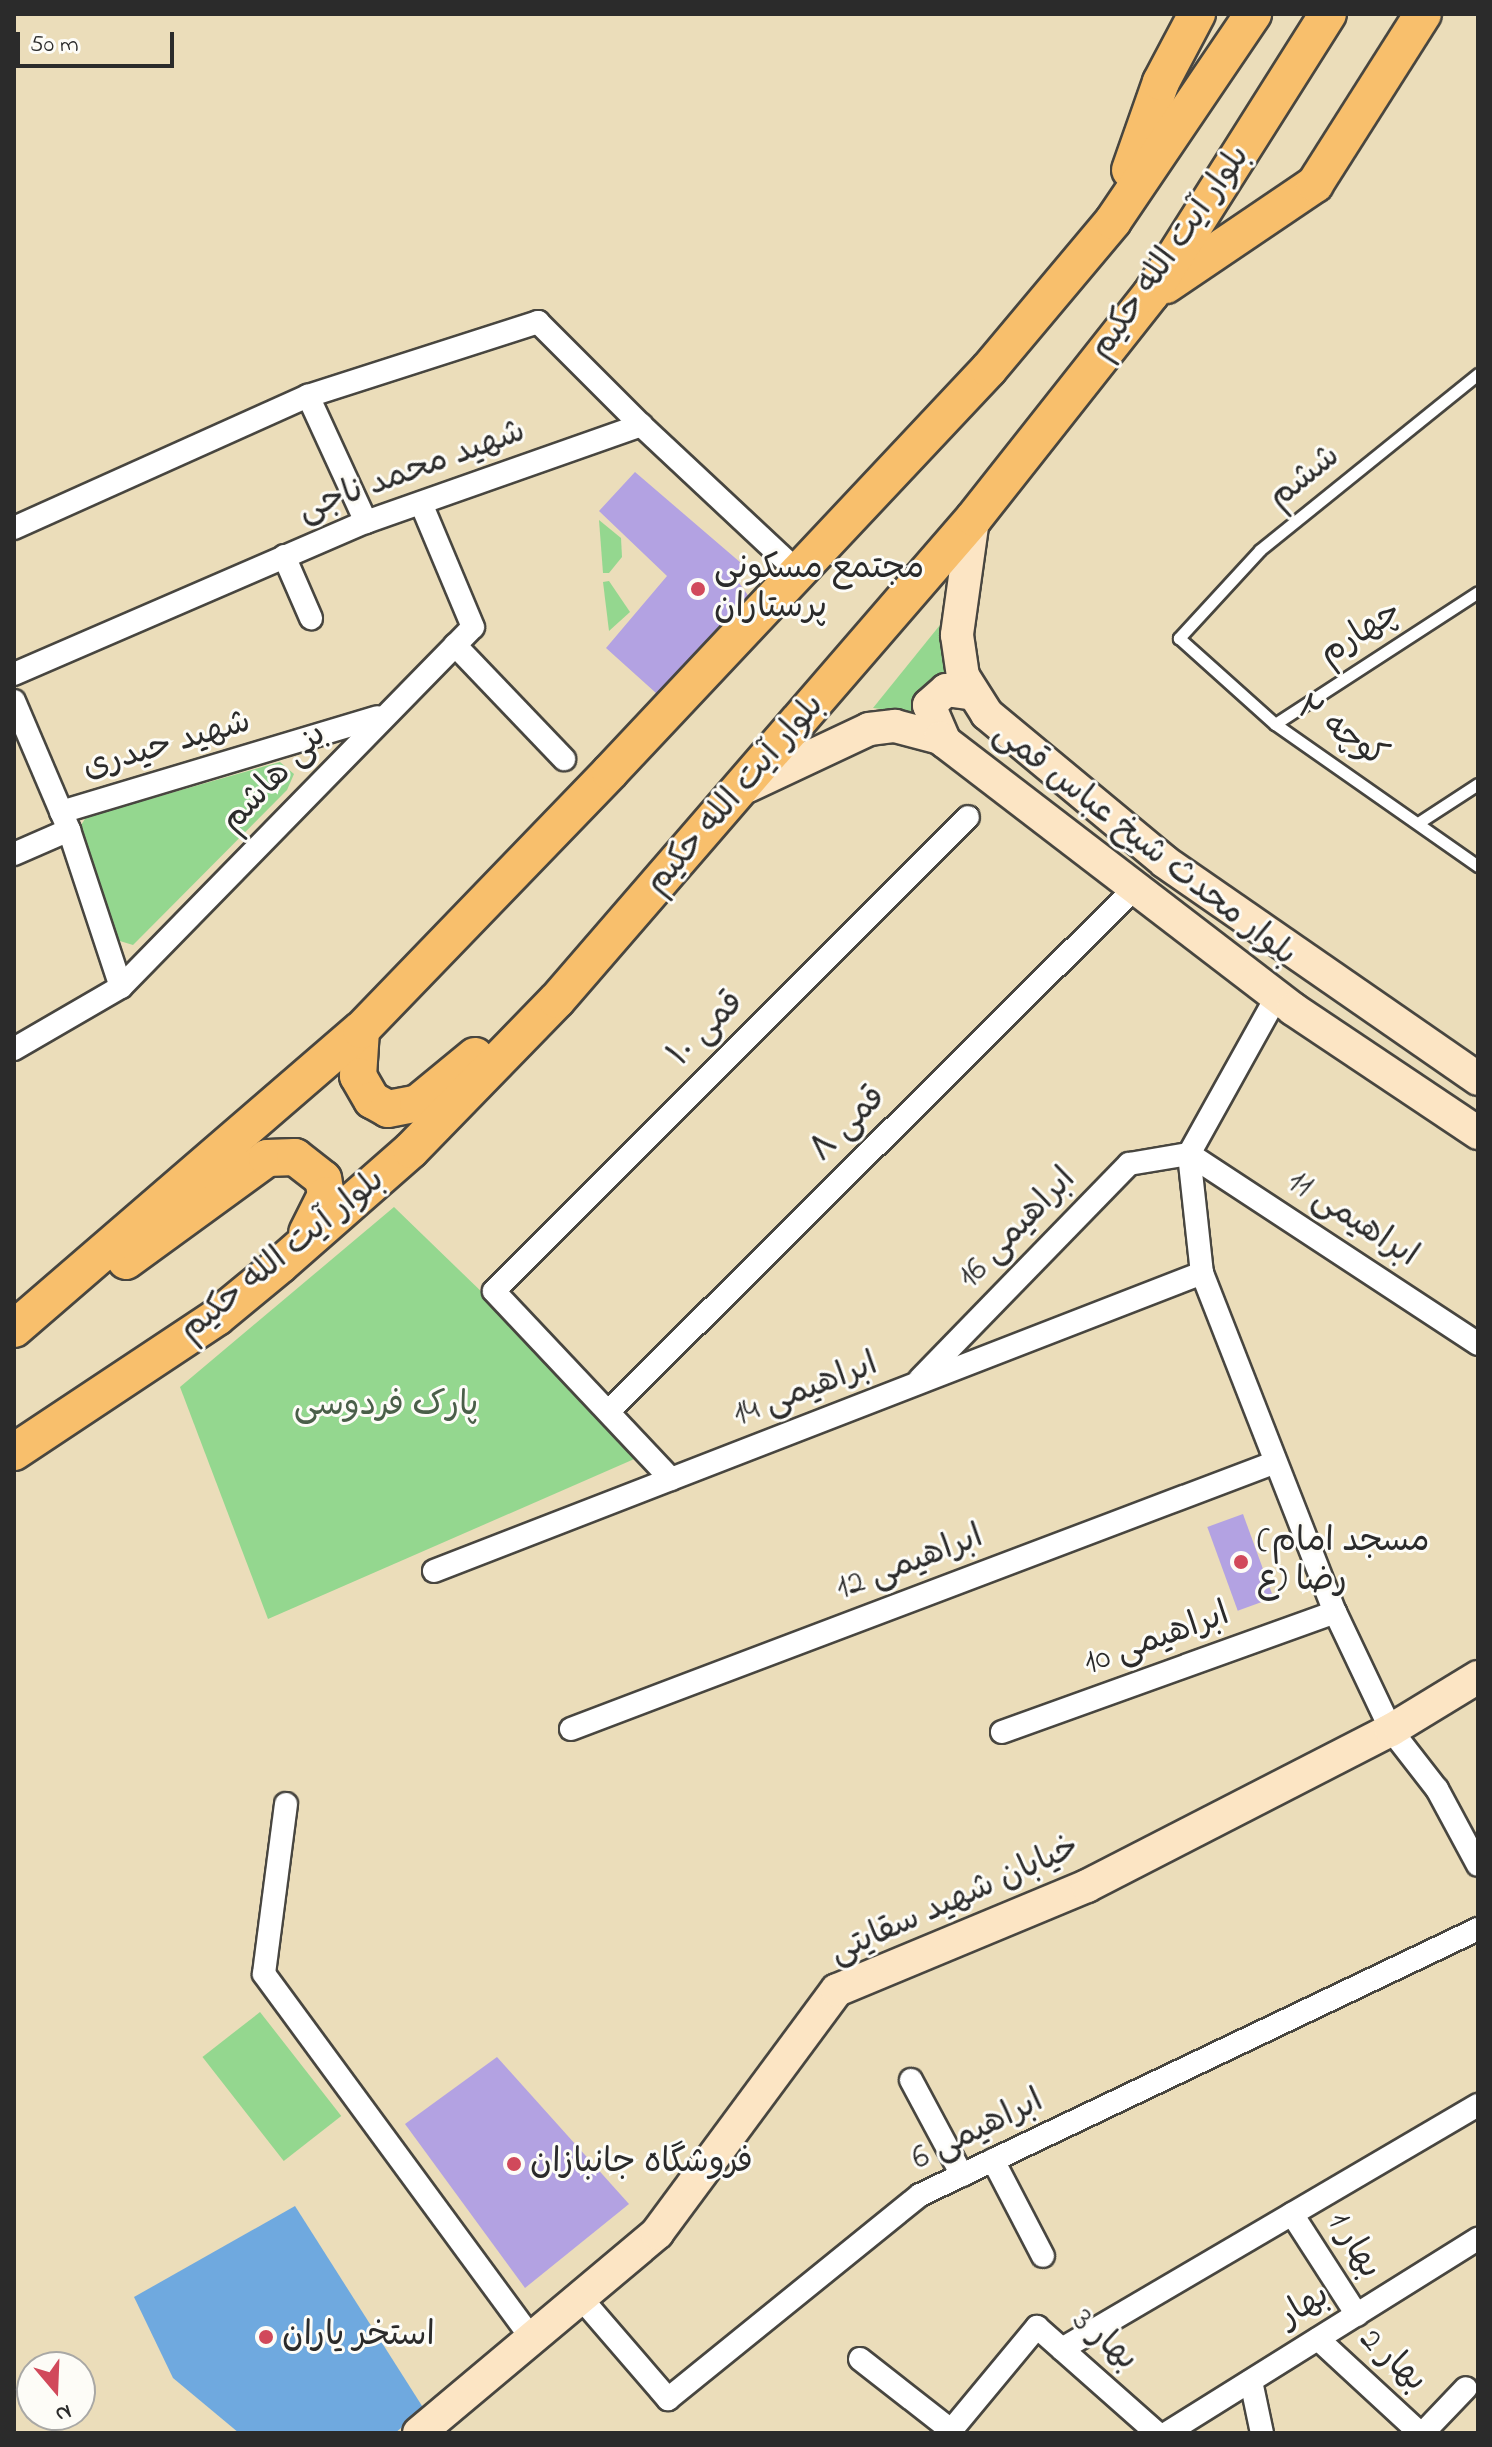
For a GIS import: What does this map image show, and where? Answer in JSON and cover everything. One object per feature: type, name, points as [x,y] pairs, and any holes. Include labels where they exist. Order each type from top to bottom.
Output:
[{"type":"main road","points":[[1113,221],[1161,82],[1197,14]]},
{"type":"main road","name":"بلوار آیت الله حکیم","points":[[14,1329],[50,1303],[361,1030],[989,369],[1113,221],[1253,14]]},
{"type":"main road","name":"بلوار آیت الله حکیم","points":[[14,1452],[217,1317],[280,1265],[411,1150],[557,1000],[742,790],[974,518],[1151,294],[1328,14]]},
{"type":"main road","points":[[1151,294],[1315,184],[1423,14]]},
{"type":"main road","name":"بلوار محدث شیخ عباس قمی","points":[[974,518],[957,611],[963,676],[973,694],[1165,862],[1478,1079]]},
{"type":"main road","points":[[945,742],[929,705],[946,690],[973,694]]},
{"type":"main road","name":"بلوار محدث شیخ عباس قمی","points":[[742,790],[869,729],[895,726],[945,742],[1277,996],[1478,1133]]},
{"type":"main road","points":[[361,1030],[358,1076],[372,1100],[399,1110],[557,1000]]},
{"type":"main road","points":[[50,1303],[152,1245],[244,1172],[267,1158],[295,1157],[313,1165],[326,1195],[319,1219],[280,1265]]},
{"type":"main road","name":"خیابان شهید سقایتی","points":[[419,2433],[657,2233],[837,1990],[1087,1886],[1391,1730],[1478,1677]]},
{"type":"street","points":[[14,528],[308,396],[538,322],[641,425],[796,570]]},
{"type":"street","points":[[308,396],[366,522]]},
{"type":"street","name":"شهید محمد ناجی","points":[[14,674],[366,522],[641,425]]},
{"type":"street","name":"بنی هاشم","points":[[14,1049],[121,987],[382,715],[473,627],[421,503]]},
{"type":"street","points":[[284,556],[311,618]]},
{"type":"street","points":[[455,645],[564,759]]},
{"type":"street","points":[[14,701],[65,821],[121,987]]},
{"type":"street","name":"شهید حیدری","points":[[14,854],[65,821],[382,715]]},
{"type":"street","name":"قمی ۱۰","points":[[611,1409],[494,1291],[968,817]]},
{"type":"street","name":"قمی ۸","points":[[611,1409],[1135,888]]},
{"type":"street","points":[[1277,996],[1189,1154],[1202,1273],[1273,1463],[1335,1612],[1391,1730],[1437,1789],[1478,1865]]},
{"type":"street","name":"ابراهیمی 11","points":[[1189,1154],[1478,1344]]},
{"type":"street","name":"ابراهیمی 16","points":[[913,1386],[1129,1164],[1189,1154]]},
{"type":"street","name":"ابراهیمی 14","points":[[434,1571],[1202,1273]]},
{"type":"street","points":[[611,1409],[671,1479]]},
{"type":"street","name":"ابراهیمی 12","points":[[571,1729],[1273,1463]]},
{"type":"street","name":"ابراهیمی 10","points":[[1002,1732],[1335,1612]]},
{"type":"street","points":[[286,1804],[264,1974],[531,2338]]},
{"type":"street","name":"ابراهیمی 6","points":[[580,2297],[668,2399],[920,2195],[1478,1929]]},
{"type":"street","points":[[911,2080],[962,2175]]},
{"type":"street","points":[[1062,2349],[1478,2105]]},
{"type":"street","points":[[993,2160],[1043,2256]]},
{"type":"street","name":"بهار 1","points":[[1292,2214],[1357,2315]]},
{"type":"street","name":"بهار","points":[[1167,2433],[1478,2239]]},
{"type":"street","name":"بهار 3","points":[[950,2432],[1037,2327],[1157,2433]]},
{"type":"street","name":"بهار 2","points":[[1318,2339],[1422,2433]]},
{"type":"street","points":[[860,2359],[950,2432]]},
{"type":"street","points":[[1251,2381],[1262,2433]]},
{"type":"street","points":[[1422,2433],[1466,2388]]},
{"type":"lane","name":"ششم","points":[[1179,638],[1260,550],[1478,374]]},
{"type":"lane","name":"چهارم","points":[[1275,724],[1478,592]]},
{"type":"lane","name":"کوچه ۲","points":[[1179,638],[1275,724],[1421,821],[1478,866]]},
{"type":"lane","points":[[1421,821],[1478,784]]},
{"type":"green space","points":[[599,520],[621,538],[622,557],[609,573],[603,573]]},
{"type":"green space","points":[[609,581],[630,612],[609,631],[603,582]]},
{"type":"green space","points":[[940,625],[948,671],[916,713],[873,708]]},
{"type":"green space","points":[[280,762],[294,774],[287,790],[133,945],[110,938],[80,827],[86,817]]},
{"type":"green space","name":"پارک فردوسی","points":[[394,1207],[648,1453],[268,1619],[180,1387]]},
{"type":"green space","points":[[260,2012],[341,2116],[284,2161],[202,2057]]},
{"type":"water","name":"استخر یاران","points":[[295,2206],[424,2409],[395,2433],[239,2433],[173,2378],[134,2297]]},
{"type":"building","name":"مجتمع مسکونی پرستاران","points":[[635,472],[748,569],[737,580],[755,605],[666,702],[606,648],[667,576],[599,511]]},
{"type":"building","name":"(مسجد امام رضا (ع","points":[[1243,1514],[1273,1598],[1238,1611],[1207,1527]]},
{"type":"building","name":"فروشگاه جانبازان","points":[[497,2057],[629,2204],[525,2288],[405,2124]]},
{"type":"place","name":"مجتمع مسکونی پرستاران","points":[[698,589]]},
{"type":"place","name":"(مسجد امام رضا (ع","points":[[1241,1562]]},
{"type":"place","name":"فروشگاه جانبازان","points":[[514,2164]]},
{"type":"place","name":"استخر یاران","points":[[266,2337]]}]
